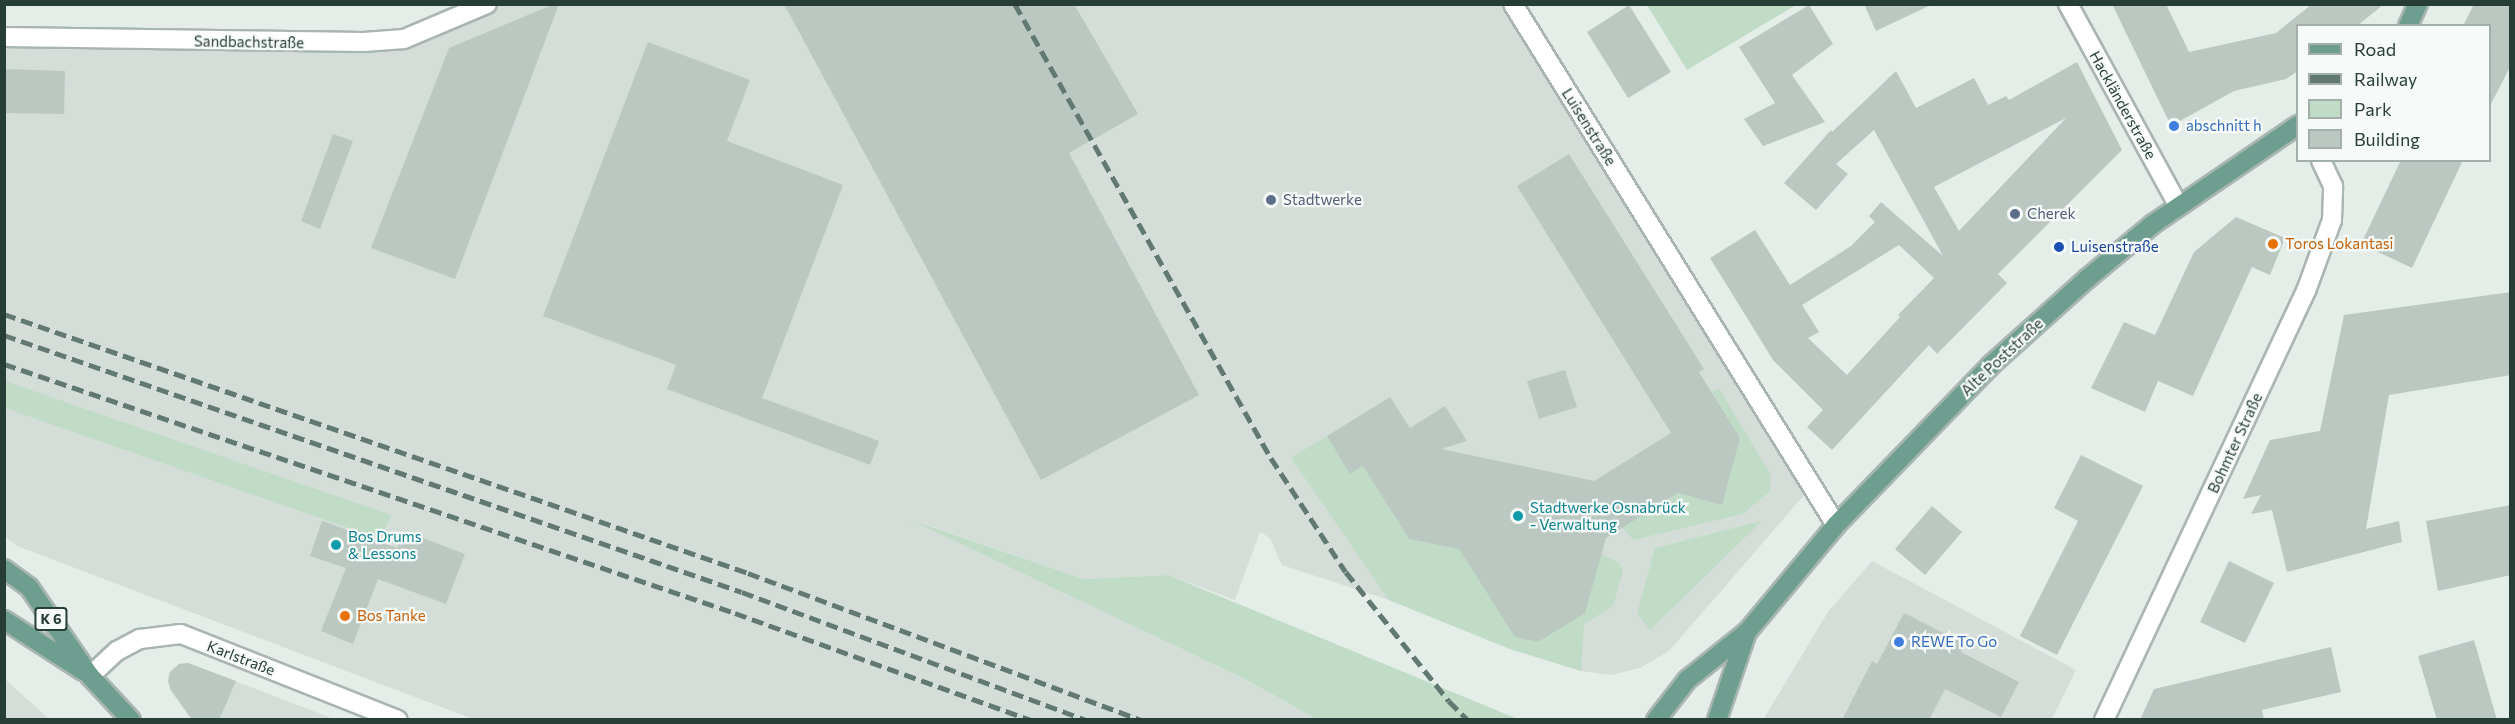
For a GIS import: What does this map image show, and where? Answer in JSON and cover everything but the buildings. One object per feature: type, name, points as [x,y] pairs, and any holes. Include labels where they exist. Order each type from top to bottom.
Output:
[{"type":"main road","points":[[2409,24],[2418,4]]},
{"type":"main road","name":"Alte Poststraße","points":[[1656,720],[1687,680],[1747,632],[1836,525],[1991,365],[2088,278],[2178,205],[2296,126]]},
{"type":"main road","name":"K 6","points":[[4,569],[29,587],[90,676],[131,720]]},
{"type":"main road","name":"K 6","points":[[4,620],[90,676]]},
{"type":"main road","name":"Alte Poststraße","points":[[1717,720],[1747,632]]},
{"type":"street","name":"Sandbachstraße","points":[[4,37],[354,43],[405,39],[487,4]]},
{"type":"street","name":"Luisenstraße","points":[[1513,4],[1836,525]]},
{"type":"street","name":"Hackländerstraße","points":[[2068,4],[2178,205]]},
{"type":"street","name":"Bohmter Straße","points":[[2104,720],[2306,291],[2332,220],[2333,186],[2322,162]]},
{"type":"street","name":"Karlstraße","points":[[90,676],[117,651],[140,639],[181,634],[398,720]]},
{"type":"shaded area","points":[[487,4],[1513,5],[1812,486],[1669,651],[1640,668],[1611,675],[1581,671],[1510,649],[1389,600],[1282,565],[1270,538],[1260,532],[1235,600],[1168,575],[1084,579],[918,522],[1245,679],[1316,719],[473,719],[17,546],[5,537],[4,38],[364,42]]},
{"type":"shaded area","points":[[1872,561],[2076,670],[2052,719],[1763,720],[1828,612]]},
{"type":"shaded area","points":[[188,663],[334,719],[192,719],[170,690],[168,681],[170,672],[179,664]]},
{"type":"shaded area","points":[[5,679],[49,719],[5,719]]},
{"type":"green space","points":[[1647,5],[1796,5],[1687,70]]},
{"type":"green space","points":[[5,381],[391,515],[380,539],[5,408]]},
{"type":"green space","points":[[1719,389],[1771,475],[1770,491],[1743,514],[1633,540],[1622,527],[1678,493],[1722,505],[1740,438],[1712,392]]},
{"type":"green space","points":[[1327,436],[1350,473],[1363,466],[1409,539],[1459,549],[1516,637],[1601,554],[1619,563],[1623,571],[1613,606],[1584,624],[1581,671],[1510,649],[1389,600],[1291,458]]},
{"type":"green space","points":[[911,520],[1084,579],[1168,575],[1518,719],[1316,719],[1245,679]]},
{"type":"green space","points":[[1762,521],[1650,630],[1637,613],[1655,548]]},
{"type":"railway","points":[[1015,4],[1271,458],[1346,572],[1449,701],[1468,720]]},
{"type":"railway","points":[[4,314],[748,573],[1141,720]]},
{"type":"railway","points":[[4,335],[742,592],[1087,720]]},
{"type":"railway","points":[[4,364],[735,613],[1031,720]]},
{"type":"place","name":"abschnitt h","points":[[2174,126]]},
{"type":"place","name":"Stadtwerke","points":[[1271,200]]},
{"type":"place","name":"Cherek","points":[[2015,214]]},
{"type":"place","name":"Toros Lokantasi","points":[[2273,244]]},
{"type":"place","name":"Luisenstraße","points":[[2059,247]]},
{"type":"place","name":"Stadtwerke Osnabrück - Verwaltung","points":[[1518,516]]},
{"type":"place","name":"Bos Drums & Lessons","points":[[336,545]]},
{"type":"place","name":"Bos Tanke","points":[[345,616]]},
{"type":"place","name":"REWE To Go","points":[[1899,642]]}]
